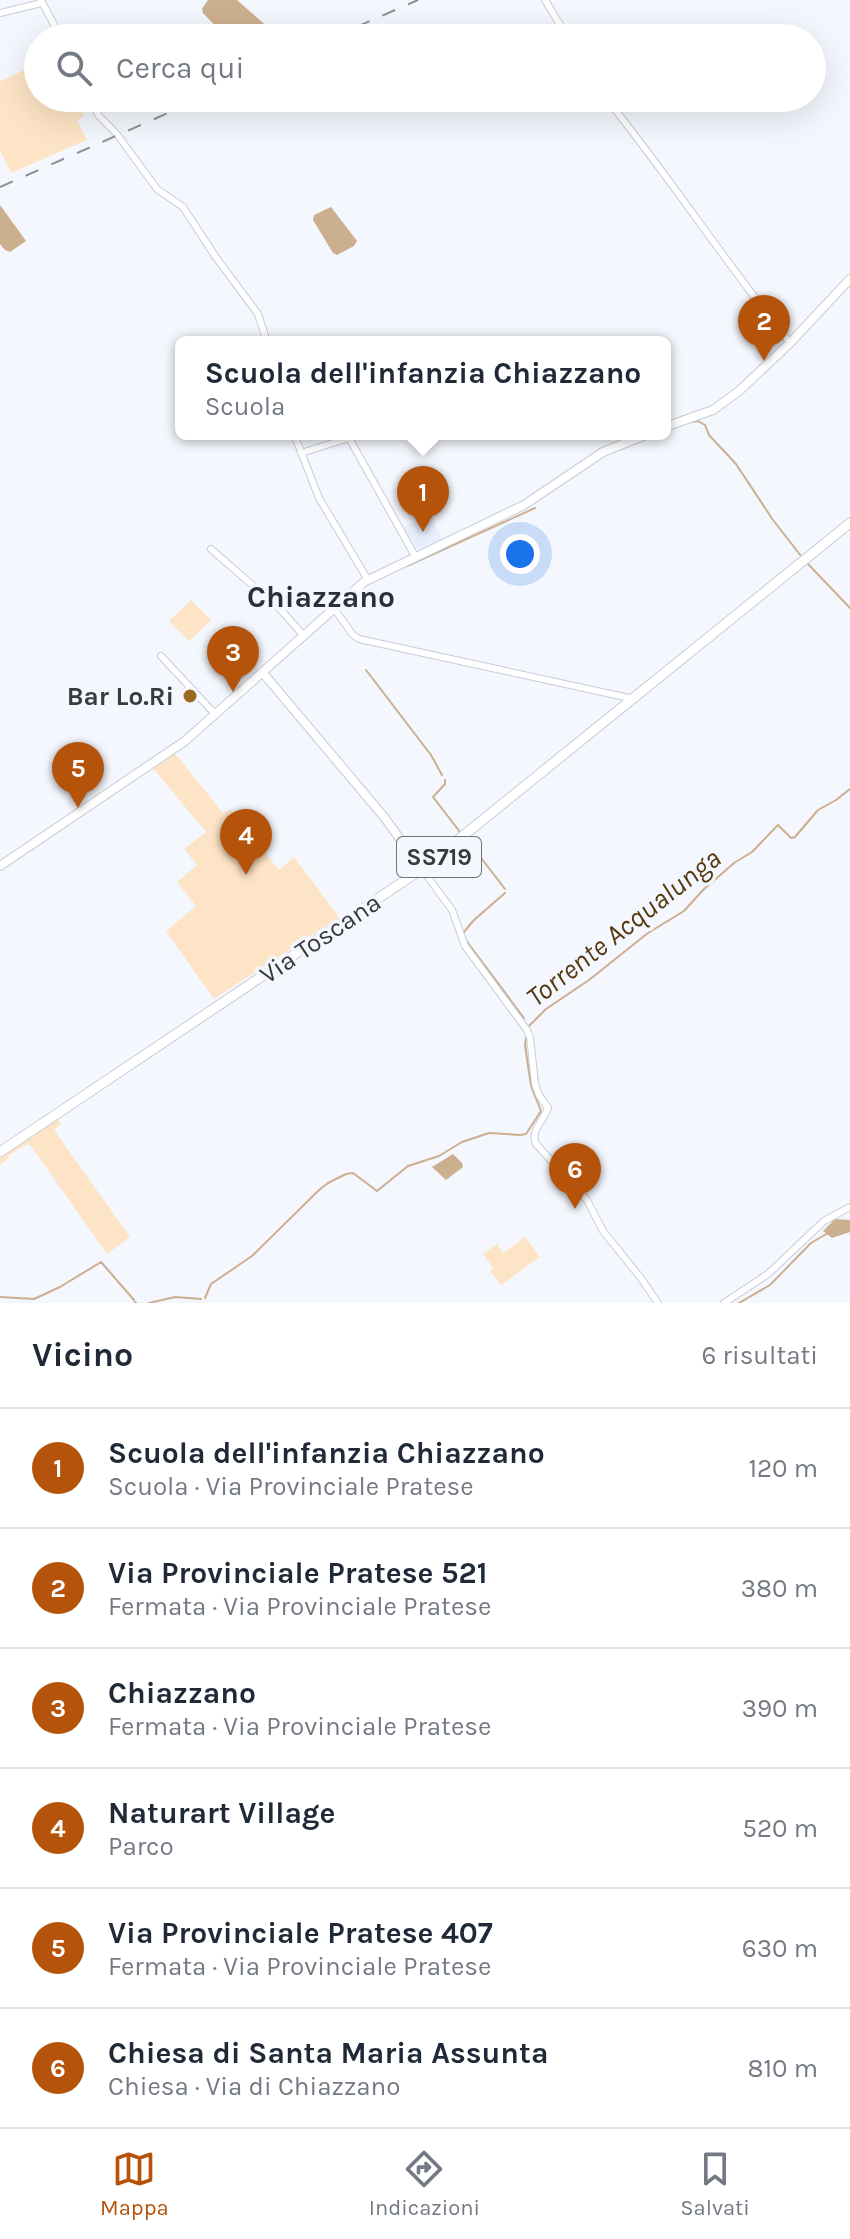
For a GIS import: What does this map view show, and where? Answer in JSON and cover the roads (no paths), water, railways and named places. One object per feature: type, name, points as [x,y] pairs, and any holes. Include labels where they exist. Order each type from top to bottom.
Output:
[{"type":"main road","name":"Via Toscana","points":[[0,1152],[422,869],[850,523]]},
{"type":"street","points":[[545,0],[560,24]]},
{"type":"street","points":[[0,13],[41,2],[53,24]]},
{"type":"street","points":[[97,112],[157,189],[183,207],[258,314],[265,336]]},
{"type":"street","points":[[617,112],[790,343]]},
{"type":"street","points":[[671,425],[722,405],[790,343],[850,279]]},
{"type":"street","points":[[296,440],[319,498],[368,580]]},
{"type":"street","points":[[301,453],[343,440]]},
{"type":"street","points":[[350,440],[415,556]]},
{"type":"street","points":[[0,866],[153,763],[216,715],[333,607],[368,580],[524,505],[603,452],[633,440]]},
{"type":"street","points":[[211,549],[282,611],[303,635]]},
{"type":"street","points":[[333,607],[357,638],[634,699]]},
{"type":"street","points":[[161,656],[216,715]]},
{"type":"street","points":[[263,673],[384,817],[452,910],[465,946],[530,1037],[535,1084],[548,1108],[535,1132],[536,1144],[587,1200],[603,1231],[658,1303]]},
{"type":"street","points":[[724,1303],[768,1274],[824,1221],[850,1207]]},
{"type":"waterway","points":[[692,422],[705,425],[709,435],[736,464],[801,556]]},
{"type":"waterway","points":[[407,566],[535,508]]},
{"type":"waterway","points":[[808,564],[850,608]]},
{"type":"waterway","points":[[366,670],[431,755],[442,775]]},
{"type":"waterway","points":[[445,780],[433,797],[460,832]]},
{"type":"waterway","name":"Torrente Acqualunga","points":[[529,1026],[546,1009],[589,980],[648,933],[684,911],[703,890],[752,852],[778,825],[791,838],[795,837],[818,810],[850,789]]},
{"type":"waterway","points":[[468,841],[505,889]]},
{"type":"waterway","points":[[463,933],[505,893]]},
{"type":"waterway","points":[[465,939],[524,1018]]},
{"type":"waterway","points":[[205,1298],[211,1284],[252,1256],[328,1183],[353,1173],[377,1191],[408,1166],[439,1156],[462,1142],[489,1133],[526,1134],[541,1111],[531,1086],[526,1038]]},
{"type":"waterway","points":[[739,1303],[770,1285],[811,1243],[828,1233]]},
{"type":"waterway","points":[[0,1297],[34,1299],[101,1262],[134,1300]]},
{"type":"waterway","points":[[149,1303],[175,1297],[201,1299]]},
{"type":"railway","points":[[363,24],[418,0]]},
{"type":"railway","points":[[0,187],[170,112]]},
{"type":"place","name":"Via Provinciale Pratese 521","points":[[764,361]]},
{"type":"place","name":"Scuola dell'infanzia Chiazzano","points":[[423,532]]},
{"type":"place","name":"Chiazzano","points":[[233,692]]},
{"type":"place","name":"Bar Lo.Ri","points":[[190,696]]},
{"type":"place","name":"Via Provinciale Pratese 407","points":[[78,808]]},
{"type":"place","name":"Naturart Village","points":[[246,875]]},
{"type":"place","name":"Chiesa di Santa Maria Assunta","points":[[575,1209]]},
{"type":"district","name":"Chiazzano","points":[[321,597]]}]
